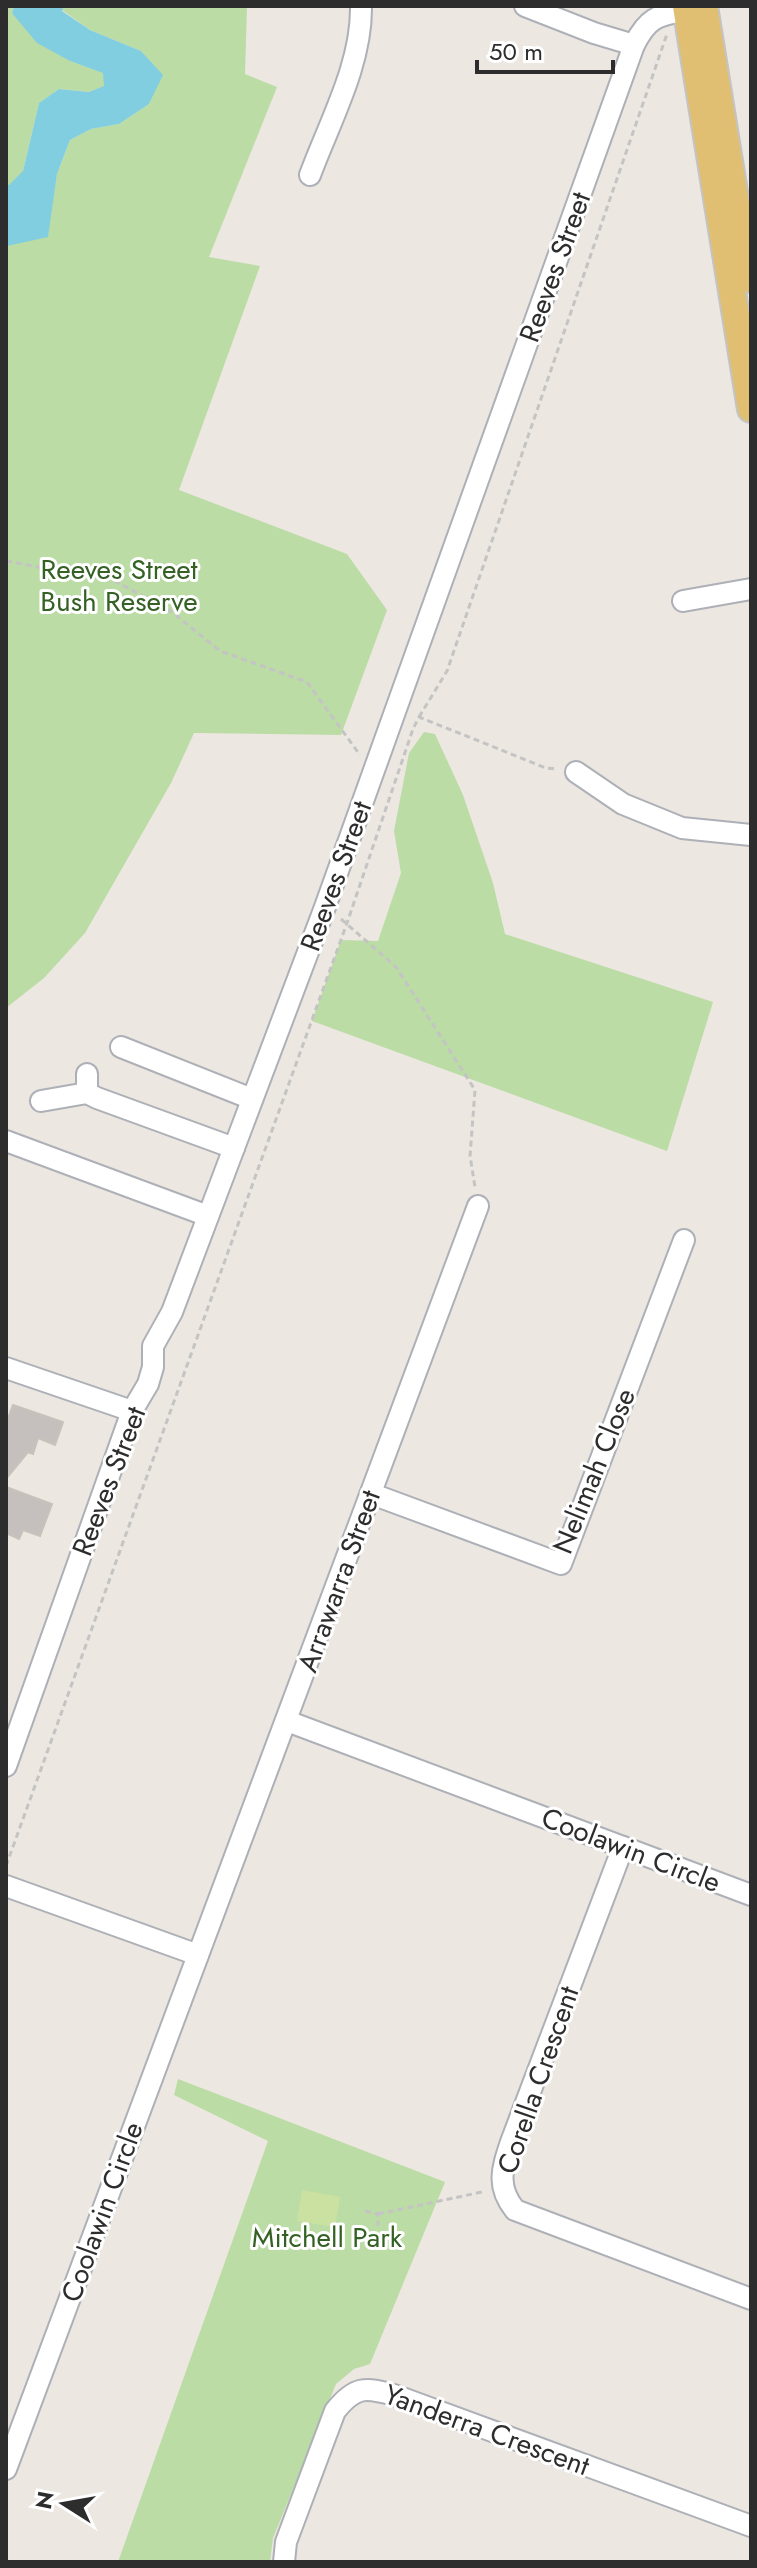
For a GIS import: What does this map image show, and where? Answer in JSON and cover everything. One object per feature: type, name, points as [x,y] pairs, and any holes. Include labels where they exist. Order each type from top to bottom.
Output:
[{"type":"main road","points":[[687,8],[714,65],[742,185],[741,293],[751,409]]},
{"type":"main road","points":[[687,8],[702,111],[741,293]]},
{"type":"main road","points":[[702,111],[714,123],[720,168],[725,178],[742,185]]},
{"type":"street","points":[[310,175],[351,68],[361,30],[361,6]]},
{"type":"street","points":[[525,6],[634,45]]},
{"type":"street","name":"Reeves Street","points":[[6,1766],[132,1411],[148,1384],[153,1367],[153,1346],[172,1312],[325,907],[634,45],[643,26],[661,15],[687,8]]},
{"type":"street","points":[[683,601],[751,589]]},
{"type":"street","points":[[576,772],[623,804],[682,828],[751,835]]},
{"type":"street","points":[[121,1047],[252,1099]]},
{"type":"street","points":[[41,1101],[87,1083],[234,1148]]},
{"type":"street","points":[[6,1141],[208,1216]]},
{"type":"street","name":"Arrawarra Street","points":[[198,1955],[478,1206]]},
{"type":"street","name":"Nelimah Close","points":[[372,1494],[561,1564],[684,1240]]},
{"type":"street","points":[[6,1368],[132,1411]]},
{"type":"street","name":"Coolawin Circle","points":[[287,1721],[751,1895]]},
{"type":"street","name":"Corella Crescent","points":[[623,1847],[511,2142],[501,2183],[506,2199],[515,2210],[751,2299]]},
{"type":"street","points":[[6,1886],[198,1955]]},
{"type":"street","name":"Coolawin Circle","points":[[6,2469],[198,1955]]},
{"type":"street","name":"Yanderra Crescent","points":[[284,2562],[286,2542],[335,2411],[347,2396],[370,2388],[751,2526]]},
{"type":"path","points":[[6,1866],[419,717],[447,671],[687,8]]},
{"type":"path","points":[[6,561],[115,581],[172,612],[220,651],[307,682],[359,755],[365,741]]},
{"type":"path","points":[[419,717],[546,768],[576,772]]},
{"type":"path","points":[[325,907],[396,967],[475,1090],[470,1156],[478,1206]]},
{"type":"path","points":[[365,2211],[378,2214],[482,2192]]},
{"type":"path","points":[[378,2214],[378,2226]]},
{"type":"green space","name":"Reeves Street Bush Reserve","points":[[6,6],[14,6],[12,13],[70,61],[104,73],[104,87],[89,92],[59,89],[39,103],[23,171],[53,198],[57,174],[70,140],[91,129],[119,124],[149,104],[162,75],[141,51],[90,30],[62,10],[64,6],[247,6],[245,74],[277,87],[209,257],[260,266],[179,490],[347,554],[387,610],[341,735],[194,733],[171,783],[85,933],[44,978],[6,1008]]},
{"type":"green space","points":[[424,732],[435,734],[463,795],[493,883],[505,934],[713,1002],[667,1151],[312,1021],[341,940],[378,941],[401,873],[394,831],[409,753]]},
{"type":"green space","name":"Mitchell Park","points":[[178,2079],[445,2182],[370,2364],[354,2369],[336,2384],[273,2538],[270,2562],[118,2562],[268,2141],[174,2095]]},
{"type":"green space","points":[[302,2190],[340,2197],[335,2227],[297,2221]]},
{"type":"water","points":[[14,6],[64,6],[62,11],[90,30],[141,51],[163,75],[149,104],[119,124],[91,129],[70,140],[57,174],[48,237],[7,246],[6,184],[9,185],[23,171],[39,103],[59,89],[89,92],[104,86],[103,73],[70,61],[37,43],[12,13]]},
{"type":"building","points":[[13,1405],[63,1422],[55,1445],[38,1438],[33,1454],[28,1452],[6,1479],[6,1424]]},
{"type":"building","points":[[6,1487],[52,1504],[40,1536],[23,1530],[19,1539],[6,1533]]}]
